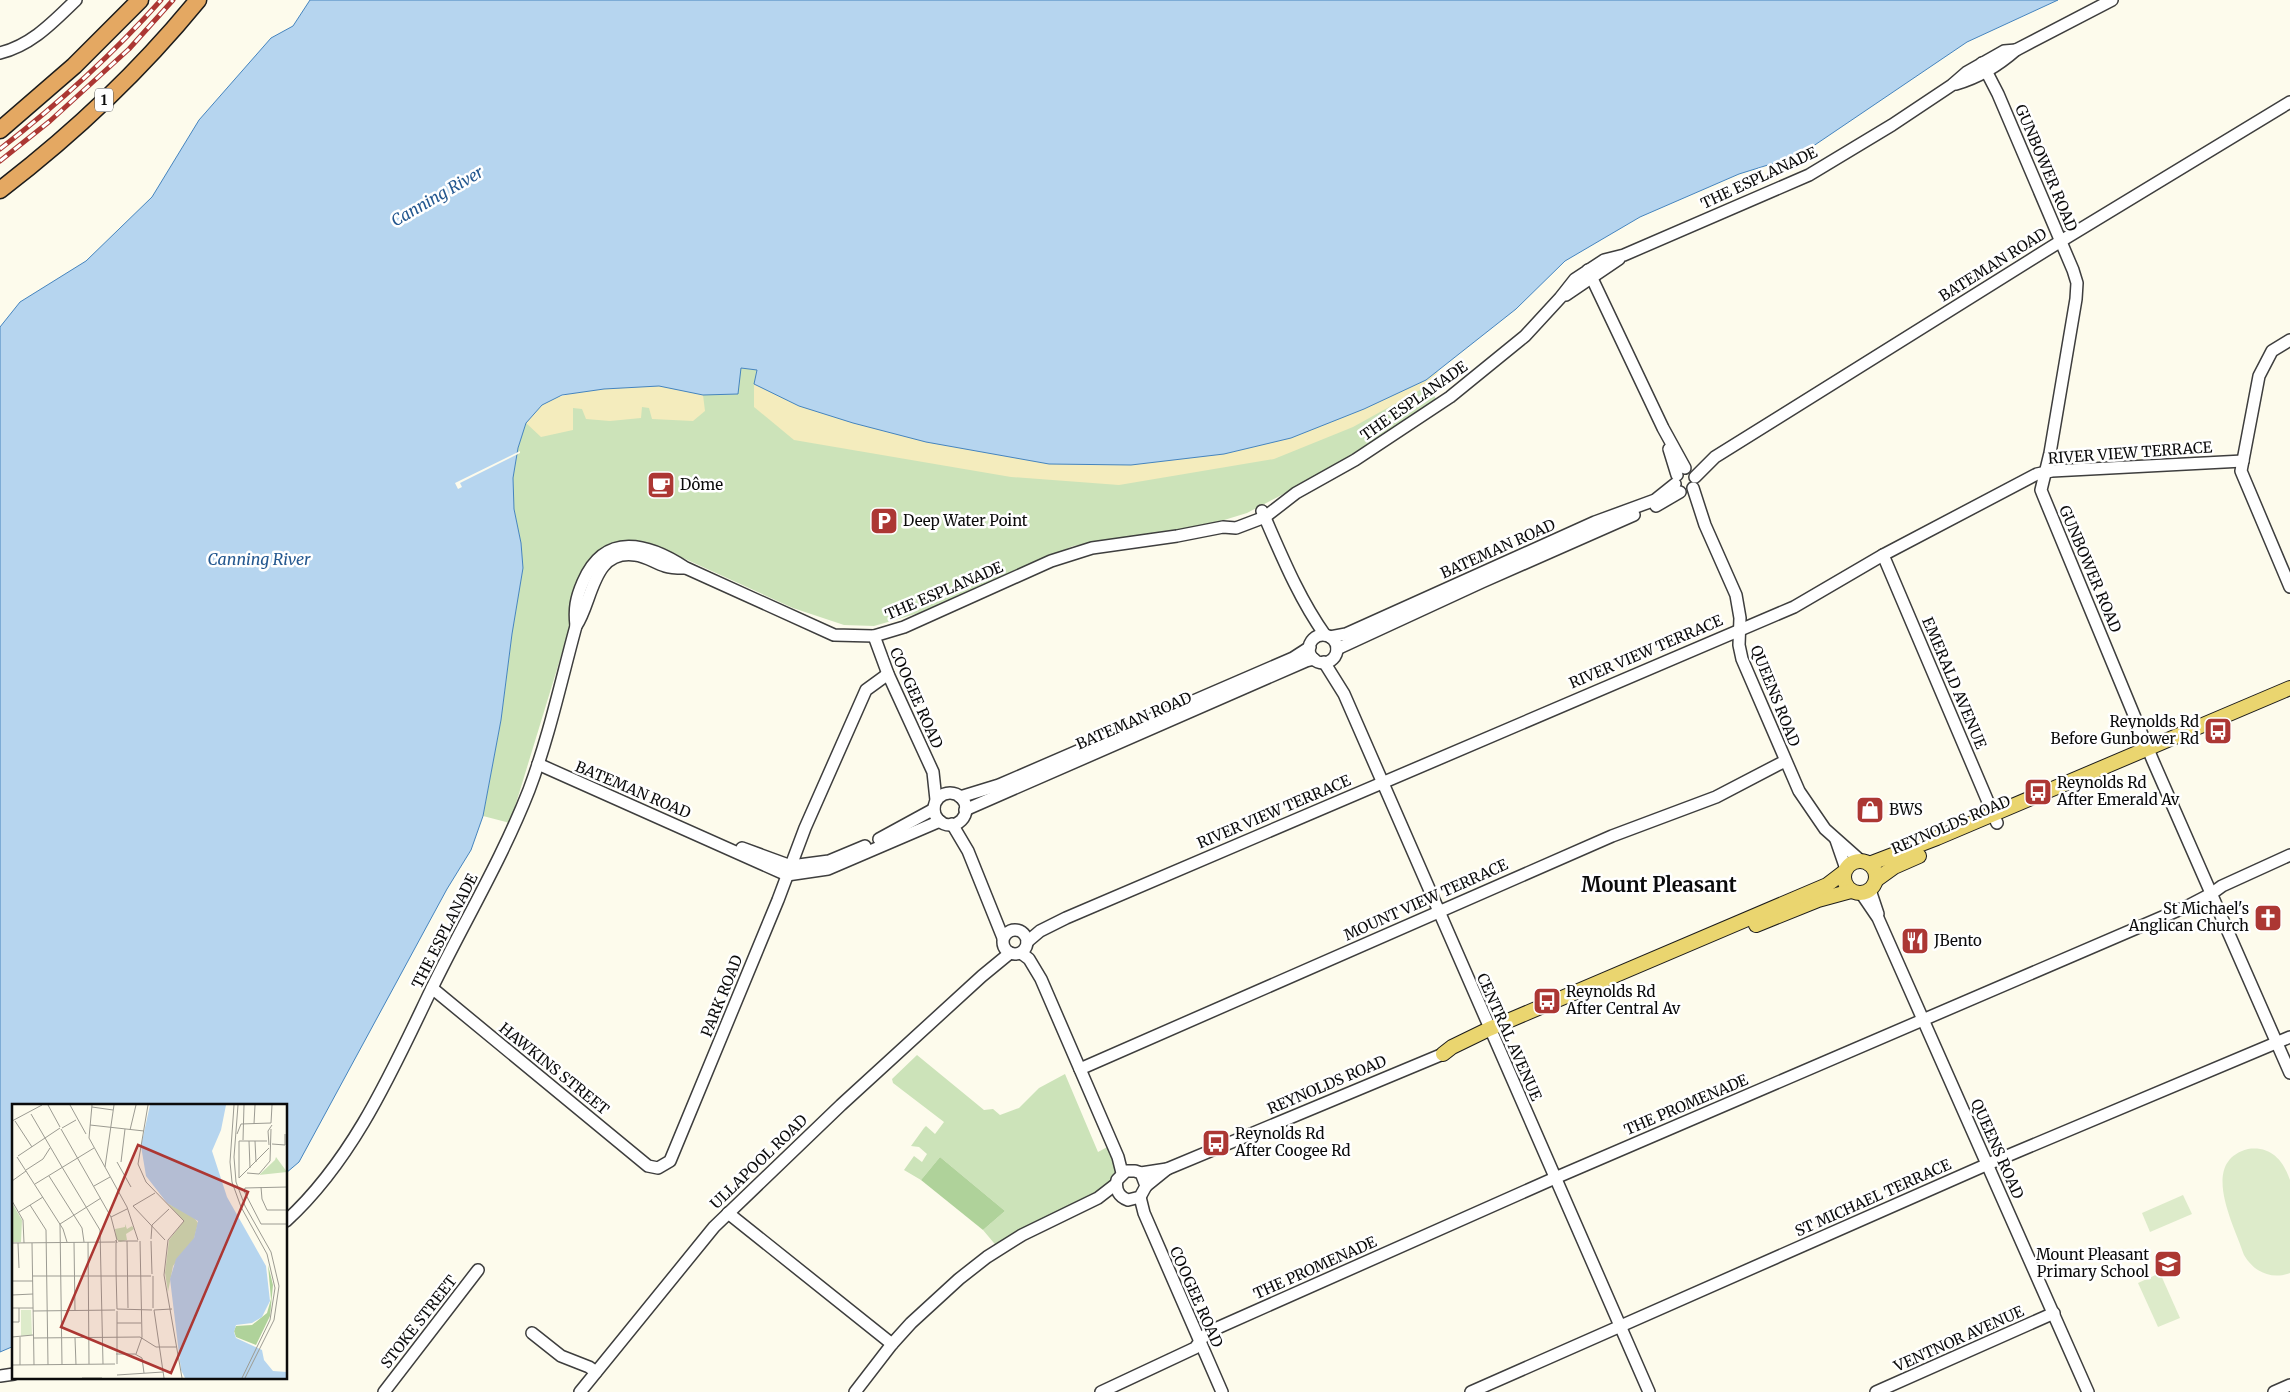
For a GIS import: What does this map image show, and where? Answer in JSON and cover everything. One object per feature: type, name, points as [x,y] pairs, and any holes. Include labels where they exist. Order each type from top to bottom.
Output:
[{"type":"highway","points":[[0,130],[74,66],[140,0]]},
{"type":"highway","name":"1","points":[[0,190],[64,139],[135,71],[198,0]]},
{"type":"main road","name":"REYNOLDS ROAD","points":[[2219,723],[2290,688]]},
{"type":"main road","name":"REYNOLDS ROAD","points":[[1443,1054],[1454,1054],[1491,1033],[1797,902],[1827,885],[1853,862],[1865,862],[1894,856],[1995,819],[2219,723],[2290,697]]},
{"type":"main road","name":"REYNOLDS ROAD","points":[[1797,902],[1865,888],[1894,867],[1995,819]]},
{"type":"main road","points":[[1845,870],[1845,883],[1865,888],[1875,871],[1865,862]]},
{"type":"street","points":[[0,53],[12,50],[39,36],[76,0]]},
{"type":"street","name":"THE ESPLANADE","points":[[288,1219],[298,1210],[340,1159],[357,1133],[423,1010],[432,988],[509,837],[538,764],[576,626],[574,609],[577,595],[590,568],[604,554],[626,546],[649,549],[669,557],[686,568],[834,635],[874,636],[904,627],[1051,561],[1092,548],[1181,536],[1223,527],[1236,528],[1355,460],[1450,397],[1525,336],[1575,279],[1589,274],[1604,260],[1624,255],[1809,175],[1892,126],[1952,85],[1967,72],[1984,67],[2004,51],[2016,50],[2112,0]]},
{"type":"street","name":"GUNBOWER ROAD","points":[[1984,67],[1998,94],[2074,270],[2077,292],[2050,453],[2041,490],[2210,894],[2290,1072]]},
{"type":"street","name":"BATEMAN ROAD","points":[[960,797],[999,785],[1180,708],[1294,658],[1312,643],[1328,636],[1346,634],[1595,522],[1655,500],[1685,481],[1715,457],[2061,241],[2290,102]]},
{"type":"street","name":"QUEENS ROAD","points":[[1589,274],[1663,428],[1736,595],[1740,618],[1738,630],[1742,659],[1785,762],[1809,809],[1836,840],[1845,870]]},
{"type":"street","points":[[2290,340],[2272,351],[2259,376],[2241,471],[2290,587]]},
{"type":"street","name":"RIVER VIEW TERRACE","points":[[1015,942],[1066,918],[1381,782],[1738,630],[1757,624],[1794,607],[1883,555],[2001,492],[2045,472],[2243,461]]},
{"type":"street","name":"BATEMAN ROAD","points":[[959,818],[1306,661],[1327,657],[1500,574],[1664,503],[1685,481]]},
{"type":"street","points":[[1263,514],[1300,596],[1314,621],[1336,644],[1327,657],[1312,643],[1300,596]]},
{"type":"street","name":"EMERALD AVENUE","points":[[1883,555],[1995,819]]},
{"type":"street","name":"COOGEE ROAD","points":[[874,636],[888,674],[933,772],[948,793]]},
{"type":"street","name":"CENTRAL AVENUE","points":[[1327,657],[1649,1392]]},
{"type":"street","name":"PARK ROAD","points":[[658,1168],[670,1161],[805,828],[866,690],[888,674]]},
{"type":"street","name":"MOUNT VIEW TERRACE","points":[[1080,1069],[1612,836],[1716,797],[1785,762]]},
{"type":"street","name":"BATEMAN ROAD","points":[[538,764],[717,842],[722,841],[789,870],[818,872],[838,866],[940,821]]},
{"type":"street","name":"COOGEE ROAD","points":[[933,772],[935,805]]},
{"type":"street","points":[[948,793],[960,797],[959,818],[968,851],[993,909],[1015,942],[1035,961],[1041,979],[1118,1156],[1146,1186]]},
{"type":"street","name":"BATEMAN ROAD","points":[[789,870],[829,861],[870,844],[935,805],[948,793]]},
{"type":"street","points":[[935,805],[940,821],[959,818]]},
{"type":"street","name":"PARK ROAD","points":[[805,828],[802,846],[809,864]]},
{"type":"street","name":"QUEENS ROAD","points":[[1836,840],[1845,844],[1865,862]]},
{"type":"street","name":"THE PROMENADE","points":[[1101,1392],[1195,1348],[1204,1336],[1214,1329],[1555,1178],[2188,906],[2222,886],[2290,856]]},
{"type":"street","name":"QUEENS ROAD","points":[[1865,888],[2088,1392]]},
{"type":"street","name":"ULLAPOOL ROAD","points":[[580,1392],[686,1259],[728,1212],[982,976],[1015,942]]},
{"type":"street","name":"HAWKINS STREET","points":[[432,988],[648,1166],[658,1168]]},
{"type":"street","name":"ST MICHAEL TERRACE","points":[[1471,1392],[1988,1164],[2290,1037]]},
{"type":"street","name":"REYNOLDS ROAD","points":[[1137,1199],[1146,1186],[1168,1169],[1443,1054]]},
{"type":"street","name":"REYNOLDS ROAD","points":[[1131,1172],[1168,1169]]},
{"type":"street","points":[[856,1392],[892,1344],[929,1305],[987,1257],[1039,1226],[1118,1190],[1131,1172]]},
{"type":"street","points":[[1118,1190],[1137,1199]]},
{"type":"street","name":"COOGEE ROAD","points":[[1137,1199],[1222,1392]]},
{"type":"street","points":[[728,1212],[892,1344]]},
{"type":"street","name":"STOKE STREET","points":[[384,1392],[478,1270]]},
{"type":"street","name":"VENTNOR AVENUE","points":[[1876,1392],[2054,1314]]},
{"type":"street","points":[[532,1333],[561,1356],[589,1366],[596,1372]]},
{"type":"street","points":[[2274,1392],[2290,1385]]},
{"type":"green space","points":[[741,368],[757,370],[1426,380],[1437,401],[1312,479],[1247,513],[1198,528],[1073,546],[919,613],[874,626],[844,625],[793,608],[661,548],[606,555],[583,584],[510,823],[483,816],[501,720],[523,568],[521,543],[514,509],[513,478],[518,448],[526,423],[542,405]]},
{"type":"green space","points":[[917,1055],[984,1110],[993,1109],[1000,1115],[1019,1108],[1039,1088],[1065,1074],[1098,1152],[1113,1144],[1118,1157],[1116,1184],[999,1249],[983,1230],[1005,1211],[940,1157],[921,1180],[904,1170],[914,1156],[922,1162],[927,1154],[919,1147],[911,1146],[924,1128],[926,1126],[935,1134],[944,1122],[893,1083],[892,1079]]},
{"type":"green space","points":[[2248,1149],[2270,1152],[2284,1166],[2290,1180],[2290,1273],[2276,1276],[2270,1275],[2258,1270],[2248,1261],[2228,1211],[2224,1195],[2223,1180],[2225,1167],[2233,1156]]},
{"type":"green space","points":[[940,1157],[1005,1211],[983,1230],[921,1180]]},
{"type":"green space","points":[[2183,1195],[2192,1214],[2150,1232],[2142,1213]]},
{"type":"green space","points":[[2160,1273],[2180,1318],[2158,1327],[2138,1283]]},
{"type":"sand","points":[[1445,361],[1429,385],[1353,427],[1274,459],[1119,485],[1011,477],[794,440],[754,407],[754,384],[757,370]]},
{"type":"sand","points":[[659,386],[703,395],[705,411],[693,421],[652,419],[649,408],[642,407],[641,418],[610,421],[586,419],[582,409],[573,408],[573,430],[541,437],[526,423],[541,406],[565,395],[614,388]]},
{"type":"water","name":"Canning River","points":[[310,0],[2058,0],[1967,42],[1800,155],[1739,174],[1640,217],[1565,261],[1516,309],[1426,380],[1364,409],[1291,438],[1224,454],[1131,465],[1049,464],[926,442],[853,423],[799,406],[754,384],[757,370],[741,368],[738,394],[703,395],[659,386],[604,389],[562,395],[542,405],[526,423],[518,448],[513,478],[514,509],[521,543],[523,568],[501,720],[483,816],[471,850],[447,889],[299,1162],[288,1171],[288,1104],[12,1104],[12,1347],[0,1352],[0,327],[20,302],[86,261],[152,197],[199,120],[271,38],[293,26]]},
{"type":"pier","points":[[520,451],[520,453],[460,483],[462,487],[458,489],[455,483]]},
{"type":"railway","points":[[0,149],[84,78],[161,0]]},
{"type":"railway","points":[[0,161],[50,121],[129,49],[173,0]]},
{"type":"place","name":"Dôme","points":[[661,485]]},
{"type":"place","name":"Deep Water Point","points":[[884,521]]},
{"type":"place","name":"Reynolds Rd Before Gunbower Rd","points":[[2218,731]]},
{"type":"place","name":"Reynolds Rd After Emerald Av","points":[[2038,792]]},
{"type":"place","name":"BWS","points":[[1870,810]]},
{"type":"place","name":"St Michael's Anglican Church","points":[[2268,918]]},
{"type":"place","name":"JBento","points":[[1915,941]]},
{"type":"place","name":"Reynolds Rd After Central Av","points":[[1547,1001]]},
{"type":"place","name":"Reynolds Rd After Coogee Rd","points":[[1216,1143]]},
{"type":"place","name":"Mount Pleasant Primary School","points":[[2168,1264]]},
{"type":"district","name":"Mount Pleasant","points":[[1659,885]]}]
